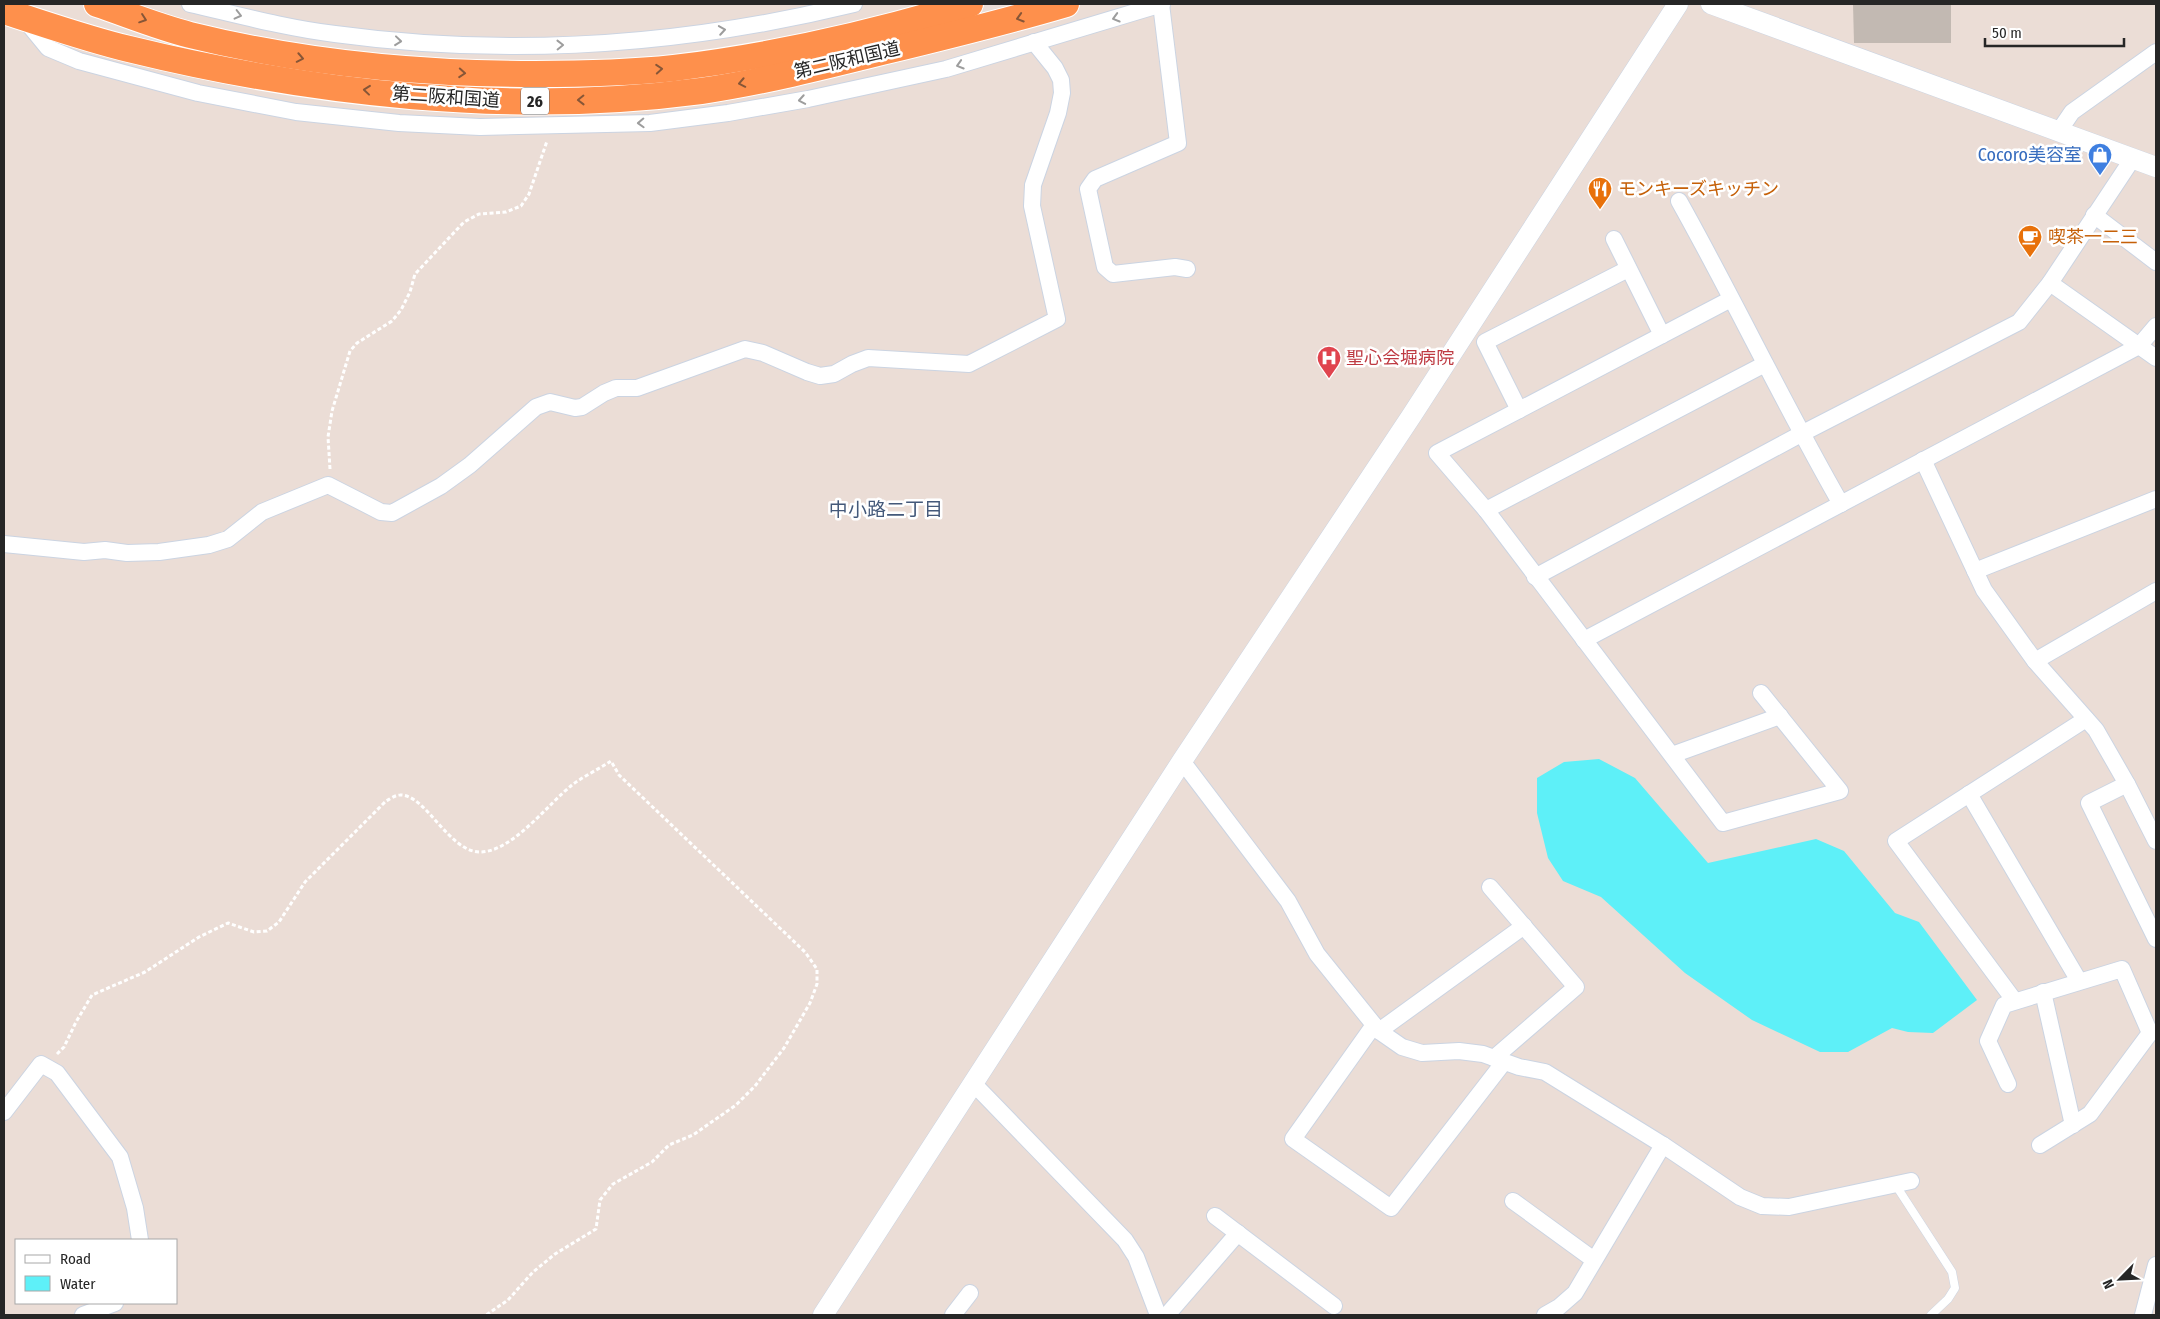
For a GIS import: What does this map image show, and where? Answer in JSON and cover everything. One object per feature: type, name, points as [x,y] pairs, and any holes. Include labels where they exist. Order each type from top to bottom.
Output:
[{"type":"highway","name":"第二阪和国道","points":[[97,4],[188,34],[307,59],[468,74],[596,74],[673,68],[746,57],[842,38],[970,4]]},
{"type":"highway","name":"第二阪和国道","points":[[13,14],[126,49],[214,68],[326,86],[466,101],[584,100],[701,91],[808,71],[1007,22],[1066,4]]},
{"type":"street","points":[[190,4],[263,21],[334,34],[485,47],[641,42],[787,20],[854,4]]},
{"type":"street","points":[[13,14],[48,48],[79,61],[198,93],[296,112],[399,124],[480,127],[650,122],[728,113],[808,100],[946,69],[1162,4],[1178,143],[1096,179],[1088,189],[1105,267],[1113,274],[1175,268],[1187,269]]},
{"type":"street","points":[[823,1315],[1182,761],[1412,415],[1678,4]]},
{"type":"street","points":[[1711,4],[2156,167]]},
{"type":"street","points":[[4,544],[84,552],[105,550],[127,553],[159,552],[209,545],[228,539],[262,512],[328,485],[381,512],[392,513],[441,486],[470,464],[536,407],[550,402],[575,408],[582,407],[616,388],[637,388],[745,349],[763,352],[800,370],[820,376],[834,374],[868,358],[969,364],[1057,319],[1032,206],[1033,185],[1058,113],[1062,92],[1061,80],[1055,68],[1034,42]]},
{"type":"street","points":[[2059,131],[2072,112],[2156,52]]},
{"type":"street","points":[[1535,577],[1801,434],[2019,322],[2050,283],[2133,158]]},
{"type":"street","points":[[1679,201],[1801,434],[1841,504]]},
{"type":"street","points":[[2094,215],[2156,262]]},
{"type":"street","points":[[1614,239],[1662,335]]},
{"type":"street","points":[[1519,410],[1484,342],[1628,269]]},
{"type":"street","points":[[2050,283],[2156,358]]},
{"type":"street","points":[[1731,299],[1436,453],[1486,510],[1723,823],[1840,791],[1762,693]]},
{"type":"street","points":[[1584,640],[2139,346],[2156,326]]},
{"type":"street","points":[[1486,510],[1765,364]]},
{"type":"street","points":[[1923,460],[1984,590],[2035,661],[2096,730],[2127,784],[2156,841]]},
{"type":"street","points":[[1975,571],[2156,499]]},
{"type":"street","points":[[2035,661],[2156,592]]},
{"type":"street","points":[[1672,755],[1780,716]]},
{"type":"street","points":[[2014,1000],[1896,841],[2086,719]]},
{"type":"street","points":[[1182,761],[1288,901],[1317,954],[1376,1028],[1402,1047],[1422,1053],[1459,1052],[1483,1054],[1519,1067],[1545,1072],[1663,1145],[1740,1197],[1762,1206],[1789,1206],[1903,1182]]},
{"type":"street","points":[[2127,784],[2089,803],[2156,939]]},
{"type":"street","points":[[1969,794],[2079,982]]},
{"type":"street","points":[[1490,887],[1524,926],[1576,988],[1499,1060],[1391,1208],[1293,1139],[1376,1028],[1524,926]]},
{"type":"street","points":[[2008,1084],[1988,1041],[2004,1005],[2014,1000],[2122,969],[2150,1033],[2090,1114],[2040,1145]]},
{"type":"street","points":[[2043,992],[2072,1125]]},
{"type":"street","points":[[4,1112],[41,1064],[45,1068],[57,1073],[120,1157],[135,1208],[140,1239]]},
{"type":"street","points":[[973,1083],[1126,1240],[1136,1257],[1158,1315]]},
{"type":"street","points":[[1545,1315],[1559,1307],[1575,1293],[1663,1145]]},
{"type":"street","points":[[1513,1202],[1594,1260]]},
{"type":"street","points":[[1215,1216],[1334,1306]]},
{"type":"street","points":[[1167,1315],[1238,1233]]},
{"type":"street","points":[[2143,1315],[2156,1265]]},
{"type":"street","points":[[954,1315],[970,1293]]},
{"type":"street","points":[[82,1315],[112,1304]]},
{"type":"lane","points":[[1903,1182],[1952,1272],[1955,1288],[1931,1315]]},
{"type":"path","points":[[328,485],[331,474],[328,437],[332,411],[350,351],[357,343],[392,321],[401,310],[410,292],[415,274],[464,222],[479,214],[506,212],[521,206],[529,194],[552,126]]},
{"type":"path","points":[[45,1068],[64,1047],[92,995],[145,972],[199,937],[228,923],[254,932],[267,931],[279,922],[305,882],[386,801],[399,794],[413,798],[444,830],[468,850],[482,852],[508,843],[572,785],[611,761],[619,775],[806,952],[817,968],[817,984],[810,1003],[784,1048],[755,1086],[736,1105],[694,1135],[669,1145],[652,1162],[613,1184],[600,1200],[596,1229],[555,1254],[533,1272],[508,1300],[486,1315]]},
{"type":"water","points":[[1599,759],[1635,778],[1708,863],[1816,839],[1844,851],[1895,913],[1919,922],[1977,1000],[1933,1033],[1908,1032],[1892,1028],[1848,1052],[1820,1052],[1752,1020],[1685,973],[1601,897],[1563,881],[1548,858],[1537,813],[1537,778],[1564,762]]},
{"type":"building","points":[[1853,4],[1951,4],[1951,43],[1854,43]]},
{"type":"place","name":"Cocoro美容室","points":[[2100,176]]},
{"type":"place","name":"モンキーズキッチン","points":[[1600,210]]},
{"type":"place","name":"喫茶一二三","points":[[2030,258]]},
{"type":"place","name":"聖心会堀病院","points":[[1329,379]]},
{"type":"district","name":"中小路二丁目","points":[[886,509]]}]
